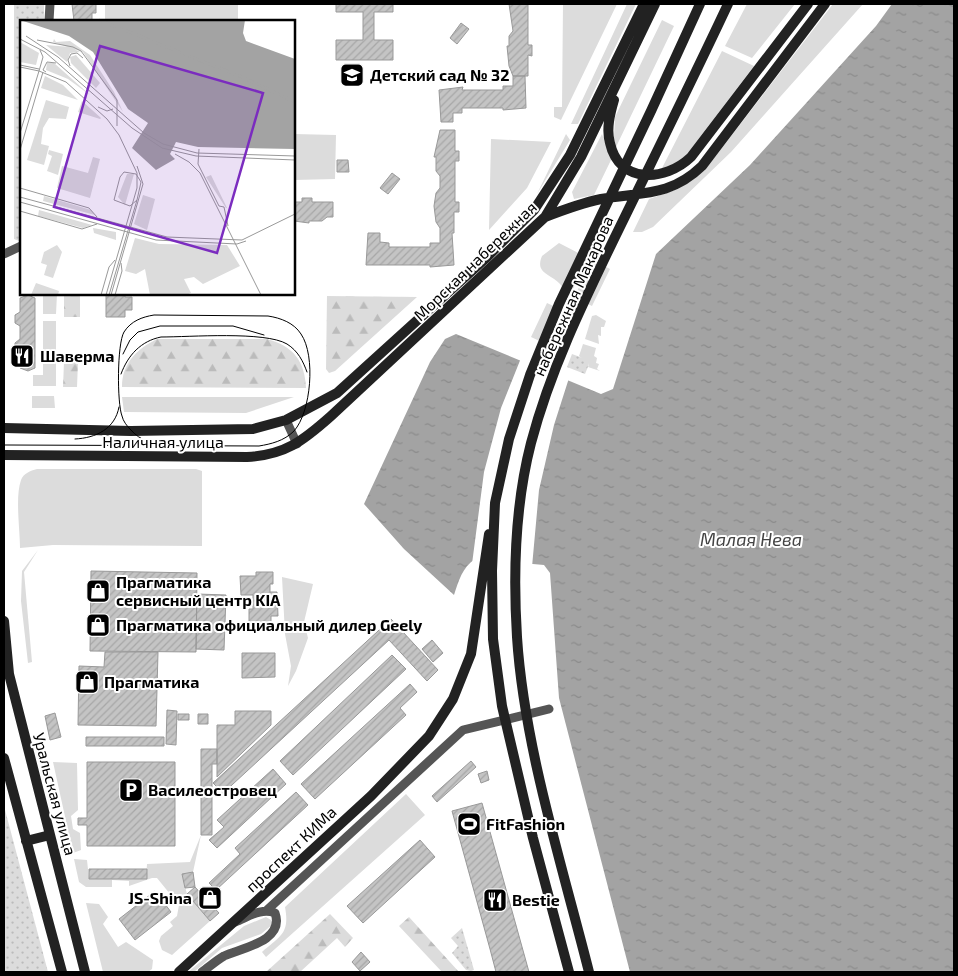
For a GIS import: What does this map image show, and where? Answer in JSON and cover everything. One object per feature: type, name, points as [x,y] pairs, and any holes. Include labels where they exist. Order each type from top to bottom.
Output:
[{"type":"main road","name":"Морская набережная","points":[[317,406],[363,372],[492,253],[534,210],[570,155],[644,4]]},
{"type":"main road","name":"Морская набережная","points":[[315,430],[545,217],[582,157],[655,4]]},
{"type":"main road","name":"набережная Макарова","points":[[569,972],[533,838],[502,706],[493,639],[492,571],[495,503],[509,438],[530,375],[559,304],[700,4]]},
{"type":"main road","points":[[617,84],[608,122],[609,142],[614,155],[622,164],[637,173],[653,177],[672,172],[691,157],[808,4]]},
{"type":"main road","points":[[545,217],[602,199],[661,192],[690,177],[702,166],[825,4]]},
{"type":"main road","name":"набережная Макарова","points":[[589,972],[551,824],[524,702],[517,638],[515,570],[520,503],[530,445],[546,392],[578,312],[726,9]]},
{"type":"main road","name":"Наличная улица","points":[[4,428],[252,429],[286,420],[317,406]]},
{"type":"main road","name":"Наличная улица","points":[[4,455],[247,457],[278,453],[297,444],[315,430]]},
{"type":"main road","name":"проспект КИМа","points":[[179,972],[371,796],[429,736],[453,699],[471,654],[485,554],[495,503]]},
{"type":"main road","name":"Уральская улица","points":[[4,621],[9,674],[85,972]]},
{"type":"main road","points":[[4,758],[62,972]]},
{"type":"main road","points":[[26,841],[50,835]]},
{"type":"street","points":[[49,20],[50,4]]},
{"type":"street","points":[[4,254],[20,246]]},
{"type":"street","points":[[286,420],[297,444]]},
{"type":"street","points":[[266,911],[462,730],[549,709]]},
{"type":"street","name":"проспект КИМа","points":[[202,972],[223,957],[266,938],[276,928],[277,919],[275,913],[266,911],[230,924]]},
{"type":"green space","points":[[14,4],[44,4],[44,20],[20,20],[20,240],[14,239]]},
{"type":"green space","points":[[105,4],[238,4],[238,20],[105,20]]},
{"type":"green space","points":[[563,4],[617,4],[561,120],[554,117],[554,107],[562,107]]},
{"type":"green space","points":[[627,4],[636,4],[578,124],[571,124]]},
{"type":"green space","points":[[747,4],[795,4],[752,58],[725,46]]},
{"type":"green space","points":[[833,4],[863,4],[731,152],[653,227],[642,232],[633,232],[649,199],[678,189],[705,170]]},
{"type":"green space","points":[[662,20],[674,26],[616,147],[614,137],[615,117]]},
{"type":"green space","points":[[722,51],[754,66],[687,154],[679,162],[661,170]]},
{"type":"green space","points":[[295,134],[336,135],[335,179],[295,180]]},
{"type":"green space","points":[[566,134],[570,140],[537,194]]},
{"type":"green space","points":[[602,134],[611,160],[594,195],[574,199],[572,192]]},
{"type":"green space","points":[[491,139],[551,142],[527,188],[489,230]]},
{"type":"green space","points":[[559,243],[588,258],[570,295],[559,283],[544,272],[540,266],[542,256]]},
{"type":"green space","points":[[593,260],[610,269],[592,306],[574,297]]},
{"type":"green space","points":[[43,295],[57,295],[56,314],[43,314]]},
{"type":"green space","points":[[64,295],[80,295],[80,317],[64,317]]},
{"type":"green space","points":[[327,296],[417,297],[335,371],[329,373],[326,369]]},
{"type":"green space","points":[[547,303],[562,310],[546,344],[531,337]]},
{"type":"green space","points":[[596,315],[606,321],[604,327],[601,327],[601,336],[598,335],[599,344],[585,339],[592,316]]},
{"type":"green space","points":[[43,321],[56,321],[56,353],[43,353]]},
{"type":"green space","points":[[157,339],[267,339],[291,350],[296,356],[303,370],[306,388],[122,387],[125,371],[132,358],[143,347]]},
{"type":"green space","points":[[583,344],[596,348],[594,356],[597,358],[596,363],[599,364],[597,369],[600,371],[588,367],[589,364],[579,356]]},
{"type":"green space","points":[[572,354],[588,360],[589,364],[585,374],[567,367]]},
{"type":"green space","points":[[43,361],[56,361],[56,386],[33,386],[33,375],[43,375]]},
{"type":"green space","points":[[64,362],[78,362],[77,387],[63,387]]},
{"type":"green space","points":[[32,396],[54,396],[55,408],[32,408]]},
{"type":"green space","points":[[122,397],[294,397],[246,413],[124,412]]},
{"type":"green space","points":[[37,469],[196,469],[202,471],[202,546],[53,545],[20,548],[19,487],[24,476]]},
{"type":"green space","points":[[38,550],[24,572],[32,662],[28,663],[21,601],[22,571]]},
{"type":"green space","points":[[282,577],[313,584],[304,622],[308,638],[296,671],[288,686],[291,666],[285,634]]},
{"type":"green space","points":[[53,762],[77,763],[78,810],[71,816],[73,829],[80,833],[81,850],[73,853]]},
{"type":"green space","points":[[406,794],[425,815],[266,957],[262,952],[279,938],[285,929],[285,907]]},
{"type":"green space","points":[[4,806],[48,972],[4,972]]},
{"type":"green space","points":[[201,835],[193,872],[182,875],[187,894],[210,921],[172,955],[162,950],[159,941],[161,936],[173,926],[170,922],[177,916],[179,905],[157,878],[129,886],[129,881],[112,880],[112,887],[86,887],[79,882],[74,859],[87,860],[89,879],[146,879],[147,864],[190,862]]},
{"type":"green space","points":[[86,903],[99,904],[108,917],[103,924],[118,947],[126,942],[153,960],[152,969],[148,972],[103,972]]},
{"type":"green space","points":[[330,914],[353,938],[345,947],[337,938],[300,972],[266,972]]},
{"type":"green space","points":[[266,917],[273,924],[261,934],[222,948],[194,972],[188,972],[244,926]]},
{"type":"green space","points":[[409,917],[459,972],[442,972],[399,926]]},
{"type":"green space","points":[[462,928],[474,970],[471,971],[466,970],[452,953],[458,946],[451,938]]},
{"type":"water","name":"Малая Нева","points":[[892,4],[954,4],[954,972],[630,972],[559,698],[550,573],[544,565],[475,559],[464,570],[454,595],[404,549],[364,504],[430,362],[445,339],[456,334],[601,394],[613,389],[656,254],[750,165],[876,26]]},
{"type":"pier","points":[[521,358],[569,378],[554,425],[539,490],[532,567],[476,562],[472,564],[484,472],[501,408]]},
{"type":"building","points":[[72,4],[96,4],[96,13],[92,13],[92,20],[74,20]]},
{"type":"building","points":[[336,4],[393,4],[393,12],[374,12],[374,40],[393,40],[393,60],[336,60],[336,40],[363,40],[363,12],[336,12]]},
{"type":"building","points":[[509,4],[528,4],[528,45],[532,45],[532,56],[528,55],[528,76],[513,76],[509,66],[507,46],[509,46],[509,36],[513,31]]},
{"type":"building","points":[[461,23],[469,29],[457,44],[450,38]]},
{"type":"building","points":[[513,76],[525,76],[526,108],[503,110],[503,108],[462,108],[462,113],[453,113],[453,122],[441,122],[439,90],[463,87],[462,90],[503,90],[503,86],[513,86]]},
{"type":"building","points":[[440,130],[455,130],[455,151],[459,151],[459,161],[455,161],[455,202],[459,202],[459,212],[454,212],[454,233],[452,233],[454,265],[430,267],[430,265],[366,265],[368,233],[380,233],[380,242],[389,243],[389,247],[430,247],[430,243],[440,243],[440,228],[436,222],[434,206],[436,193],[440,188],[440,176],[436,171],[436,157],[434,157]]},
{"type":"building","points":[[337,160],[348,160],[349,172],[337,172]]},
{"type":"building","points":[[392,173],[400,179],[388,194],[380,188]]},
{"type":"building","points":[[302,198],[312,198],[312,202],[333,202],[333,217],[327,217],[322,221],[309,221],[309,223],[295,221],[295,202],[302,202]]},
{"type":"building","points":[[28,295],[35,298],[35,368],[28,371],[20,368],[20,354],[15,350],[15,343],[20,339],[20,326],[15,323],[15,315],[20,312],[20,298]]},
{"type":"building","points":[[106,295],[132,297],[132,310],[125,310],[125,317],[106,317]]},
{"type":"building","points":[[91,571],[197,573],[196,652],[90,651]]},
{"type":"building","points":[[256,572],[273,572],[273,584],[270,584],[270,592],[277,592],[278,616],[271,616],[271,627],[249,627],[249,609],[253,609],[253,595],[241,595],[240,576],[256,576]]},
{"type":"building","points":[[197,594],[226,595],[224,650],[196,649]]},
{"type":"building","points":[[391,619],[438,670],[427,681],[389,640],[220,796],[214,790],[217,787],[213,783]]},
{"type":"building","points":[[432,640],[443,653],[433,662],[422,649]]},
{"type":"building","points":[[105,652],[158,652],[156,726],[78,725],[79,666],[104,667]]},
{"type":"building","points":[[242,653],[275,653],[275,677],[242,678]]},
{"type":"building","points":[[392,655],[406,669],[293,775],[280,761]]},
{"type":"building","points":[[410,684],[417,692],[400,708],[406,715],[315,799],[301,784]]},
{"type":"building","points":[[167,710],[177,711],[176,745],[166,744]]},
{"type":"building","points":[[235,711],[271,711],[271,725],[217,777],[217,725],[235,725]]},
{"type":"building","points":[[55,713],[61,737],[50,740],[45,716]]},
{"type":"building","points":[[178,714],[189,714],[189,720],[178,720]]},
{"type":"building","points":[[198,714],[208,714],[208,724],[198,724]]},
{"type":"building","points":[[86,737],[164,737],[164,746],[86,746]]},
{"type":"building","points":[[201,749],[217,749],[217,764],[212,764],[212,835],[201,835]]},
{"type":"building","points":[[471,761],[476,767],[437,802],[432,796]]},
{"type":"building","name":"Василеостровец","points":[[87,762],[175,762],[175,846],[87,846],[87,825],[78,825],[78,818],[87,818]]},
{"type":"building","points":[[273,769],[286,784],[217,848],[209,840],[224,827],[217,820]]},
{"type":"building","points":[[487,771],[489,780],[481,783],[478,774]]},
{"type":"building","points":[[296,792],[308,805],[216,890],[209,883],[240,854],[235,848]]},
{"type":"building","points":[[482,803],[529,972],[496,972],[452,811]]},
{"type":"building","points":[[420,840],[435,857],[363,923],[347,906]]},
{"type":"building","points":[[89,869],[147,869],[147,879],[89,879]]},
{"type":"building","points":[[193,872],[195,887],[185,888],[182,874]]},
{"type":"building","points":[[195,887],[219,913],[210,921],[187,894]]},
{"type":"building","points":[[155,891],[171,912],[135,940],[119,919]]},
{"type":"building","points":[[361,952],[370,962],[360,971],[352,962]]},
{"type":"tram line","points":[[4,445],[259,446],[277,442],[294,431],[300,422],[308,398],[310,384],[309,356],[306,344],[298,330],[287,322],[268,316],[154,315],[133,322],[124,332],[120,348],[118,374],[120,409],[124,422],[138,437],[157,444],[163,445],[168,446]]},
{"type":"tram line","points":[[123,354],[130,340],[138,332],[160,326],[233,326],[264,335]]},
{"type":"tram line","points":[[121,374],[131,355],[147,342],[161,337],[208,336],[245,336],[276,340],[287,344],[297,353],[307,372]]},
{"type":"tram line","points":[[75,439],[90,437],[109,427],[117,415],[119,407]]},
{"type":"place","name":"Детский сад № 32","points":[[352,75]]},
{"type":"place","name":"Шаверма","points":[[22,356]]},
{"type":"place","name":"Прагматика сервисный центр KIA","points":[[98,591]]},
{"type":"place","name":"Прагматика официальный дилер Geely","points":[[98,625]]},
{"type":"place","name":"Прагматика","points":[[87,682]]},
{"type":"place","name":"Василеостровец","points":[[131,790]]},
{"type":"place","name":"FitFashion","points":[[469,824]]},
{"type":"place","name":"JS-Shina","points":[[210,898]]},
{"type":"place","name":"Bestie","points":[[495,900]]}]
